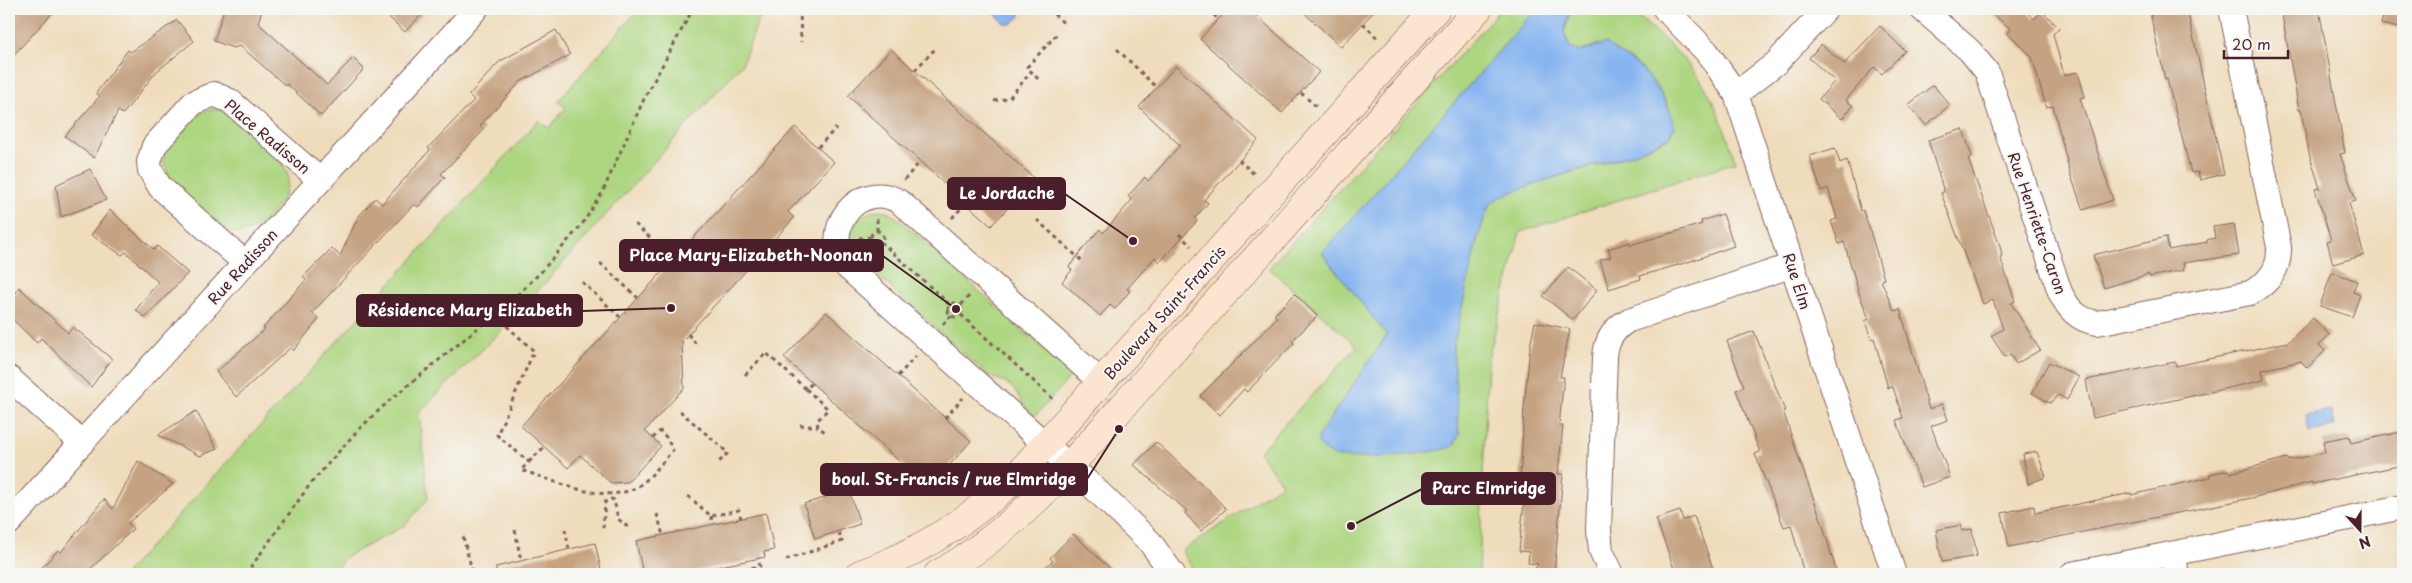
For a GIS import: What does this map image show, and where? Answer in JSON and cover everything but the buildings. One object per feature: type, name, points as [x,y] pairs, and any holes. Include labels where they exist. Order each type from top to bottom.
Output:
[{"type":"street","name":"Rue Radisson","points":[[9,523],[476,9]]},
{"type":"street","name":"Boulevard Saint-Francis","points":[[860,574],[909,554],[967,518],[1014,478],[1436,9]]},
{"type":"street","name":"Rue Elm","points":[[1665,9],[1707,52],[1736,94],[1894,574]]},
{"type":"street","points":[[1736,94],[1776,63],[1826,9]]},
{"type":"street","name":"Rue Henriette-Caron","points":[[1922,9],[1970,51],[1988,72],[2060,292],[2071,310],[2079,317],[2097,323],[2250,293],[2266,283],[2277,266],[2279,247],[2231,9]]},
{"type":"street","points":[[938,574],[969,556],[1004,529],[1068,466],[1474,10]]},
{"type":"street","name":"Place Radisson","points":[[245,263],[160,187],[150,170],[149,162],[154,146],[184,111],[207,96],[220,95],[230,101],[320,180]]},
{"type":"street","points":[[1101,382],[900,202],[890,196],[866,198],[851,207],[841,221],[836,234],[839,255],[847,267],[1150,542],[1174,574]]},
{"type":"street","points":[[1612,574],[1601,551],[1599,530],[1605,357],[1608,340],[1617,328],[1629,320],[1793,265]]},
{"type":"street","points":[[9,378],[82,444]]},
{"type":"street","points":[[2072,574],[2175,564],[2403,506]]},
{"type":"path","points":[[246,574],[311,483],[357,432],[390,400],[495,315],[541,272],[569,241],[595,205],[644,99],[693,9]]},
{"type":"path","points":[[800,9],[800,42]]},
{"type":"path","points":[[1048,9],[1066,25]]},
{"type":"path","points":[[1208,9],[1218,19]]},
{"type":"path","points":[[1363,23],[1380,40]]},
{"type":"path","points":[[1038,79],[1028,67],[1058,33]]},
{"type":"path","points":[[915,70],[935,49]]},
{"type":"path","points":[[1117,49],[1156,88]]},
{"type":"path","points":[[994,101],[1009,98],[1031,72]]},
{"type":"path","points":[[1301,93],[1318,108]]},
{"type":"path","points":[[818,147],[836,128]]},
{"type":"path","points":[[1239,160],[1257,176]]},
{"type":"path","points":[[899,186],[920,162]]},
{"type":"path","points":[[946,224],[966,203]]},
{"type":"path","points":[[1037,220],[1082,261]]},
{"type":"path","points":[[635,224],[673,260]]},
{"type":"path","points":[[873,232],[881,232],[883,238],[881,242],[875,243],[872,241],[873,232]]},
{"type":"path","points":[[1179,234],[1192,247]]},
{"type":"path","points":[[881,242],[950,305]]},
{"type":"path","points":[[657,244],[651,249],[669,264]]},
{"type":"path","points":[[600,263],[638,298]]},
{"type":"path","points":[[582,282],[620,317]]},
{"type":"path","points":[[961,305],[976,289]]},
{"type":"path","points":[[956,302],[961,305],[963,309],[961,315],[951,316],[948,309],[950,305],[956,302]]},
{"type":"path","points":[[495,315],[534,351],[497,435],[529,462]]},
{"type":"path","points":[[961,315],[1053,399]]},
{"type":"path","points":[[688,334],[696,344]]},
{"type":"path","points":[[745,374],[766,352],[828,409],[817,420],[818,427]]},
{"type":"path","points":[[898,376],[920,352]]},
{"type":"path","points":[[806,389],[812,383]]},
{"type":"path","points":[[945,418],[967,394]]},
{"type":"path","points":[[680,411],[728,453],[717,464]]},
{"type":"path","points":[[800,425],[818,427],[825,432]]},
{"type":"path","points":[[544,446],[521,470],[601,494],[612,495],[636,488],[673,450],[660,431],[653,438]]},
{"type":"path","points":[[688,496],[711,516],[713,524]]},
{"type":"path","points":[[603,528],[605,502],[611,498],[614,500],[618,518],[628,526]]},
{"type":"path","points":[[711,516],[739,510],[741,518]]},
{"type":"path","points":[[657,514],[662,535]]},
{"type":"path","points":[[564,529],[569,549]]},
{"type":"path","points":[[515,530],[521,562]]},
{"type":"path","points":[[786,560],[842,541],[838,531]]},
{"type":"path","points":[[463,537],[472,570]]},
{"type":"path","points":[[720,574],[760,566],[758,558]]},
{"type":"path","points":[[724,565],[727,573]]},
{"type":"green space","points":[[639,9],[763,9],[742,64],[506,326],[419,412],[428,499],[404,526],[345,557],[332,574],[125,574],[539,120],[549,128],[566,108],[558,101]]},
{"type":"green space","points":[[1501,9],[1536,9],[1322,253],[1387,335],[1319,435],[1381,456],[1447,448],[1455,444],[1459,434],[1454,390],[1453,347],[1475,250],[1490,205],[1503,195],[1514,191],[1635,153],[1665,140],[1672,132],[1672,117],[1664,98],[1652,80],[1628,58],[1599,44],[1579,52],[1569,46],[1564,32],[1571,9],[1630,9],[1660,36],[1689,65],[1705,87],[1719,114],[1736,162],[1520,232],[1488,359],[1479,574],[1196,574],[1182,551],[1282,484],[1259,452],[1357,346],[1269,268]]},
{"type":"green space","points":[[213,109],[228,114],[253,133],[280,161],[288,176],[288,185],[272,214],[254,228],[245,232],[235,233],[225,230],[176,186],[164,165],[164,155],[170,143],[195,118]]},
{"type":"green space","points":[[877,210],[886,211],[901,221],[1072,375],[1035,416],[1008,384],[990,377],[857,257],[850,241],[852,228],[861,217]]},
{"type":"water","points":[[991,9],[1019,9],[1020,16],[1012,24],[1004,23]]},
{"type":"water","points":[[1536,9],[1571,9],[1564,32],[1569,46],[1579,52],[1606,43],[1642,69],[1661,94],[1671,113],[1674,126],[1669,137],[1633,154],[1520,189],[1500,197],[1489,205],[1477,240],[1453,348],[1459,434],[1454,445],[1439,450],[1394,456],[1349,458],[1330,454],[1318,443],[1319,435],[1387,335],[1322,253]]},
{"type":"water","points":[[2331,410],[2334,427],[2309,432],[2306,415]]},
{"type":"place","name":"Le Jordache","points":[[1133,241]]},
{"type":"place","name":"Résidence Mary Elizabeth","points":[[671,308]]},
{"type":"place","name":"Place Mary-Elizabeth-Noonan","points":[[956,309]]},
{"type":"place","name":"boul. St-Francis / rue Elmridge","points":[[1119,429]]},
{"type":"place","name":"Parc Elmridge","points":[[1351,526]]}]
